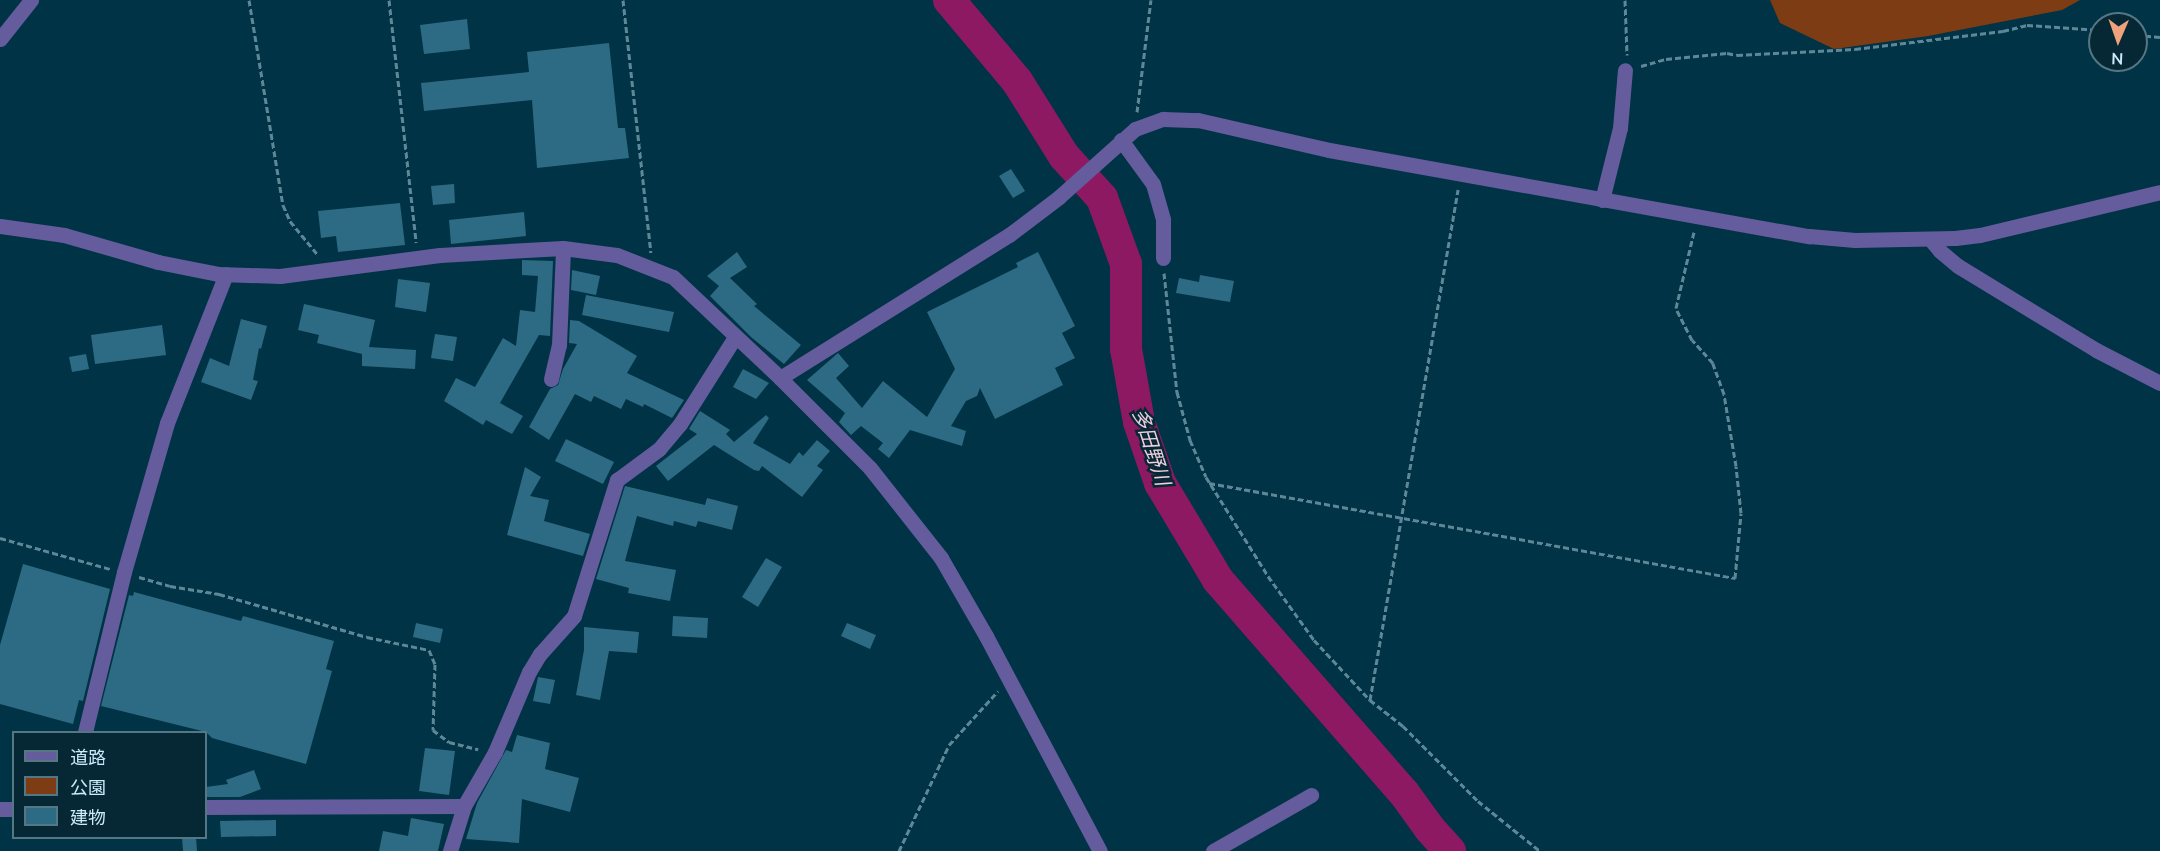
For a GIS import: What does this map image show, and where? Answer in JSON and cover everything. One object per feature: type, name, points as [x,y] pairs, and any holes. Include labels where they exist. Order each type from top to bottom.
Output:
[{"type":"street","points":[[0,39],[31,0]]},
{"type":"street","points":[[1602,200],[1620,128],[1625,70]]},
{"type":"street","points":[[780,378],[1009,235],[1059,197],[1135,129],[1163,119],[1198,120],[1329,150],[1461,172],[1602,200],[1809,236],[1855,240],[1930,239],[1980,235],[2160,192]]},
{"type":"street","points":[[1117,143],[1153,184],[1163,220],[1163,258]]},
{"type":"street","points":[[0,226],[64,235],[199,272],[280,276],[418,259],[520,249],[563,248],[617,255],[673,277],[780,378],[870,468],[941,558],[986,636],[1008,682],[1100,851]]},
{"type":"street","points":[[1930,239],[1958,266],[2096,350],[2160,383]]},
{"type":"street","points":[[550,379],[559,345],[563,248]]},
{"type":"street","points":[[85,731],[124,572],[167,423],[226,274]]},
{"type":"street","points":[[450,851],[464,806],[495,752],[529,672],[540,654],[574,616],[617,480],[659,449],[680,424],[735,337]]},
{"type":"street","points":[[1213,851],[1311,795]]},
{"type":"street","points":[[207,807],[464,806]]},
{"type":"path","points":[[249,0],[284,205],[290,221],[327,264],[328,271]]},
{"type":"path","points":[[389,0],[418,259]]},
{"type":"path","points":[[623,0],[651,236],[648,266]]},
{"type":"path","points":[[1135,129],[1151,0]]},
{"type":"path","points":[[1625,0],[1628,60],[1625,70]]},
{"type":"path","points":[[1625,70],[1666,59],[1727,53],[1737,55],[1855,49],[2003,31],[2027,25],[2088,29]]},
{"type":"path","points":[[1370,700],[1461,172]]},
{"type":"path","points":[[1209,483],[1736,578],[1741,513],[1724,394],[1713,363],[1692,340],[1676,309],[1698,216]]},
{"type":"path","points":[[1163,258],[1169,338],[1177,392],[1190,440],[1209,483],[1268,576],[1314,640],[1370,700],[1403,726],[1478,801],[1540,851]]},
{"type":"path","points":[[0,538],[170,586],[219,594],[367,637],[429,650],[435,664],[433,730],[449,742],[495,752]]},
{"type":"path","points":[[899,851],[949,745],[993,694],[1008,682]]},
{"type":"green space","points":[[1770,0],[2080,0],[2062,10],[1928,36],[1834,49],[1780,23]]},
{"type":"building","points":[[467,19],[470,49],[424,54],[420,25]]},
{"type":"building","points":[[609,43],[618,128],[625,128],[629,158],[537,168],[532,100],[424,111],[421,83],[529,72],[527,52]]},
{"type":"building","points":[[1011,169],[1025,191],[1013,198],[999,176]]},
{"type":"building","points":[[454,184],[455,203],[433,205],[431,186]]},
{"type":"building","points":[[400,203],[405,245],[338,252],[336,236],[321,238],[318,211]]},
{"type":"building","points":[[524,212],[526,236],[451,244],[449,220]]},
{"type":"building","points":[[737,252],[747,267],[730,278],[757,304],[754,306],[801,345],[784,364],[751,337],[710,296],[719,286],[707,276]]},
{"type":"building","points":[[1038,252],[1075,326],[1062,333],[1075,358],[1055,368],[1063,385],[995,419],[980,388],[977,396],[966,401],[951,426],[966,431],[962,446],[910,430],[889,458],[878,449],[883,443],[861,426],[851,435],[839,422],[845,413],[807,380],[838,353],[849,366],[836,378],[862,408],[883,381],[927,417],[955,369],[927,312],[1018,267],[1016,263]]},
{"type":"building","points":[[522,260],[553,261],[550,336],[539,335],[500,403],[523,416],[512,434],[486,420],[483,425],[444,401],[456,378],[475,387],[503,338],[516,346],[520,310],[535,312],[538,276],[522,275]]},
{"type":"building","points":[[572,270],[600,276],[596,295],[571,290]]},
{"type":"building","points":[[1200,275],[1234,281],[1230,302],[1176,293],[1179,278],[1199,282]]},
{"type":"building","points":[[398,279],[430,283],[426,312],[395,307]]},
{"type":"building","points":[[586,295],[674,312],[669,332],[582,315]]},
{"type":"building","points":[[304,304],[375,320],[369,347],[416,350],[415,369],[362,366],[362,354],[317,343],[319,335],[298,330]]},
{"type":"building","points":[[241,319],[267,326],[261,349],[259,348],[253,380],[258,381],[251,400],[201,382],[210,358],[229,366]]},
{"type":"building","points":[[570,320],[579,321],[637,356],[627,373],[684,400],[672,418],[644,404],[643,407],[626,399],[621,409],[594,396],[591,402],[575,394],[549,440],[529,427],[550,389],[558,385],[563,369],[577,344],[569,343]]},
{"type":"building","points":[[162,325],[166,355],[95,364],[91,335]]},
{"type":"building","points":[[435,334],[457,337],[453,361],[431,358]]},
{"type":"building","points":[[86,354],[89,369],[72,372],[69,357]]},
{"type":"building","points":[[743,369],[769,383],[756,399],[733,387]]},
{"type":"building","points":[[700,411],[730,430],[726,434],[734,442],[766,415],[769,418],[753,443],[790,464],[799,452],[803,456],[817,440],[830,451],[817,466],[823,470],[802,497],[762,466],[759,471],[754,470],[714,445],[668,481],[656,466],[697,434],[689,429]]},
{"type":"building","points":[[566,439],[614,462],[603,484],[555,461]]},
{"type":"building","points":[[525,467],[541,477],[530,496],[549,500],[544,521],[590,534],[583,556],[507,535]]},
{"type":"building","points":[[625,486],[705,505],[707,498],[738,506],[732,530],[698,521],[696,527],[674,521],[673,526],[637,516],[625,561],[676,570],[670,601],[628,593],[629,588],[596,579]]},
{"type":"building","points":[[766,558],[782,567],[758,607],[742,597]]},
{"type":"building","points":[[23,564],[110,589],[83,701],[79,700],[73,724],[0,704],[0,645]]},
{"type":"building","points":[[134,592],[241,621],[243,616],[334,641],[326,669],[332,671],[306,764],[212,738],[207,731],[101,706],[129,595],[133,596]]},
{"type":"building","points":[[673,616],[708,618],[707,638],[672,636]]},
{"type":"building","points":[[416,623],[443,629],[440,643],[413,637]]},
{"type":"building","points":[[847,623],[876,635],[870,649],[841,636]]},
{"type":"building","points":[[584,627],[639,632],[637,653],[609,651],[600,700],[576,695],[584,650]]},
{"type":"building","points":[[538,677],[555,680],[550,704],[533,701]]},
{"type":"building","points":[[517,735],[550,743],[545,769],[579,778],[570,812],[522,799],[519,843],[466,839],[477,803],[506,750],[512,752]]},
{"type":"building","points":[[425,748],[455,751],[449,795],[419,791]]},
{"type":"building","points":[[254,770],[261,789],[240,797],[207,797],[207,787],[228,784],[226,780]]},
{"type":"building","points":[[411,818],[444,824],[438,851],[379,851],[383,831],[408,836]]},
{"type":"building","points":[[276,820],[276,836],[221,837],[220,821]]},
{"type":"building","points":[[182,839],[196,839],[197,851],[183,851]]},
{"type":"waterway","name":"多田野川","points":[[949,0],[1017,81],[1064,156],[1102,198],[1126,264],[1126,349],[1139,422],[1160,483],[1218,580],[1404,793],[1430,829],[1450,851]]}]
